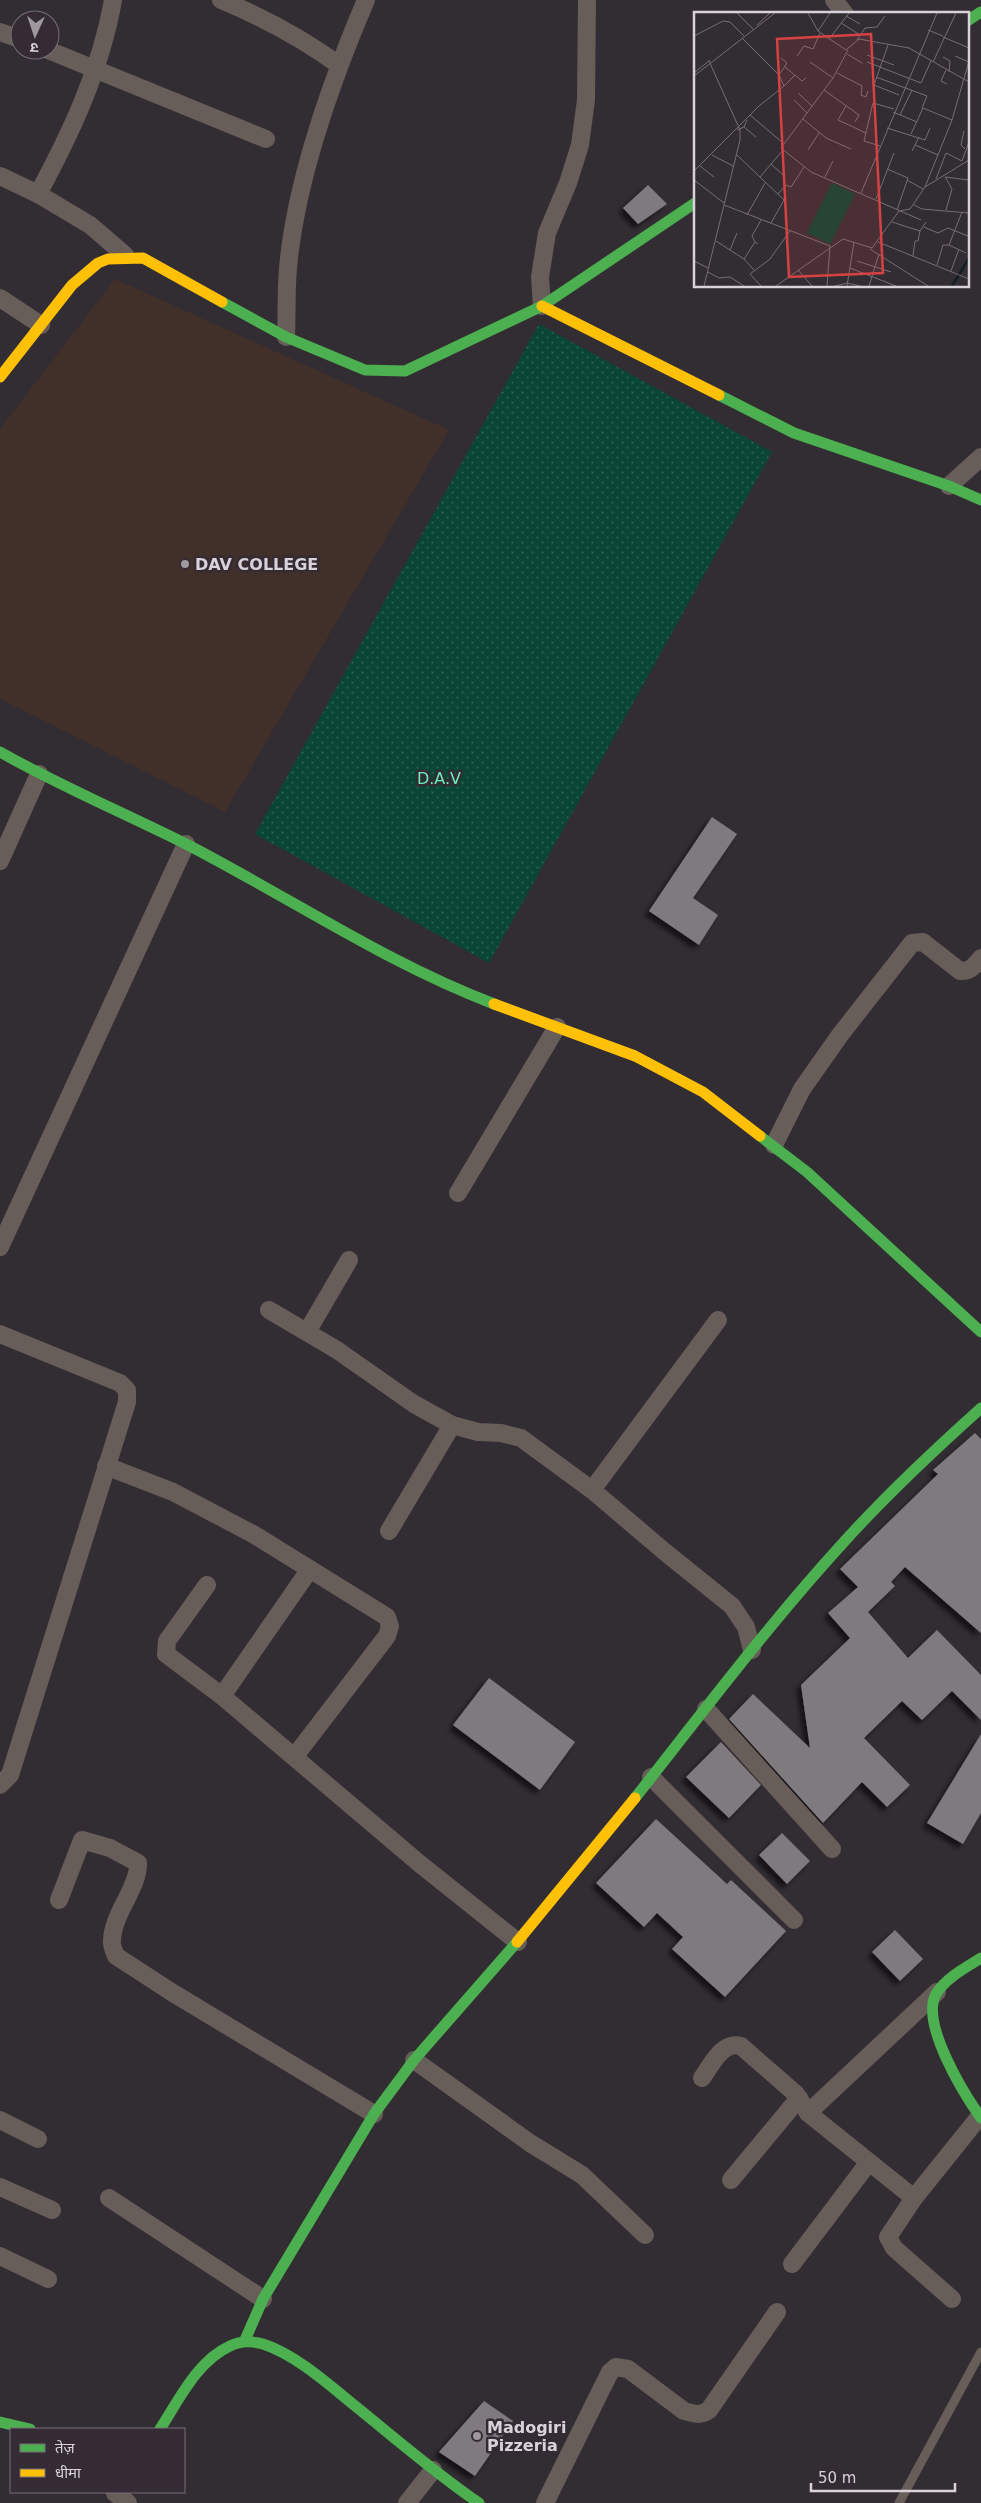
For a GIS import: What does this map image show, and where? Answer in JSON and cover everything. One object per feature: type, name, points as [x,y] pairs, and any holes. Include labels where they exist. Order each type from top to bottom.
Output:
[{"type":"street","points":[[38,194],[64,145],[96,68],[113,0]]},
{"type":"street","points":[[221,0],[245,10],[320,52],[339,65]]},
{"type":"street","points":[[286,337],[288,268],[300,199],[339,65],[366,0]]},
{"type":"street","points":[[542,306],[540,277],[547,234],[568,183],[580,145],[586,100],[587,0]]},
{"type":"street","points":[[834,0],[844,12]]},
{"type":"street","points":[[968,20],[981,12]]},
{"type":"street","points":[[60,54],[266,139]]},
{"type":"street","points":[[0,176],[38,194],[90,224],[125,255]]},
{"type":"street","points":[[0,377],[75,281],[99,262],[125,255],[143,258],[286,337],[365,370],[405,371],[542,306],[694,204]]},
{"type":"street","points":[[0,298],[41,325]]},
{"type":"street","points":[[542,306],[794,433],[949,486],[981,500]]},
{"type":"street","points":[[949,486],[981,457]]},
{"type":"street","points":[[0,752],[39,774],[186,844],[447,986],[635,1056],[695,1088],[774,1145],[807,1172],[981,1332]]},
{"type":"street","points":[[0,861],[39,774]]},
{"type":"street","points":[[0,1247],[186,844]]},
{"type":"street","points":[[774,1145],[802,1090],[840,1035],[912,943],[923,942],[960,971],[966,972],[981,958]]},
{"type":"street","points":[[458,1194],[557,1027]]},
{"type":"street","points":[[307,1332],[349,1260]]},
{"type":"street","points":[[269,1310],[337,1350],[414,1404],[452,1425],[478,1432],[501,1433],[521,1438],[592,1490],[664,1552],[732,1606],[746,1626],[752,1650]]},
{"type":"street","points":[[592,1490],[718,1320]]},
{"type":"street","points":[[0,1334],[120,1383],[127,1390],[127,1402],[10,1775],[0,1784]]},
{"type":"street","points":[[245,2340],[263,2299],[374,2114],[414,2060],[518,1942],[752,1650],[842,1543],[919,1464],[981,1409]]},
{"type":"street","points":[[389,1531],[452,1425]]},
{"type":"street","points":[[106,1466],[174,1492],[253,1534],[387,1617],[390,1626],[387,1636],[295,1756]]},
{"type":"street","points":[[222,1696],[310,1569]]},
{"type":"street","points":[[207,1585],[166,1641],[166,1654],[222,1696],[420,1864],[518,1942]]},
{"type":"street","points":[[706,1709],[832,1850]]},
{"type":"street","points":[[651,1777],[794,1920]]},
{"type":"street","points":[[59,1900],[82,1840],[110,1848],[138,1863],[139,1872],[121,1908],[112,1941],[116,1956],[173,1993],[374,2114]]},
{"type":"street","points":[[731,2180],[804,2106],[957,1973],[981,1958]]},
{"type":"street","points":[[945,1984],[933,2002],[933,2022],[948,2060],[980,2117],[914,2198],[888,2237],[890,2243],[952,2299]]},
{"type":"street","points":[[702,2078],[725,2048],[734,2044],[741,2046],[804,2106],[914,2198]]},
{"type":"street","points":[[414,2060],[530,2143],[582,2174],[645,2235]]},
{"type":"street","points":[[0,2120],[38,2139]]},
{"type":"street","points":[[792,2264],[869,2162]]},
{"type":"street","points":[[0,2187],[52,2210]]},
{"type":"street","points":[[109,2198],[263,2299]]},
{"type":"street","points":[[0,2256],[48,2279]]},
{"type":"street","points":[[545,2503],[610,2372],[616,2367],[628,2369],[684,2411],[704,2414],[709,2410],[777,2312]]},
{"type":"street","points":[[161,2428],[203,2366],[215,2354],[245,2340],[269,2346],[316,2373],[433,2470],[479,2503]]},
{"type":"street","points":[[0,2422],[26,2428]]},
{"type":"street","points":[[407,2503],[433,2470]]},
{"type":"lane","points":[[899,2503],[981,2352]]},
{"type":"shaded area","name":"DAV COLLEGE","points":[[115,279],[449,430],[225,812],[0,699],[0,429]]},
{"type":"green space","name":"D.A.V","points":[[539,324],[772,452],[489,963],[255,834]]},
{"type":"building","points":[[648,185],[667,204],[638,224],[623,208]]},
{"type":"building","points":[[712,817],[737,834],[693,898],[718,915],[699,945],[649,911]]},
{"type":"building","points":[[975,1433],[981,1439],[981,1633],[905,1567],[891,1582],[895,1586],[868,1612],[908,1658],[937,1630],[981,1675],[981,1720],[952,1691],[922,1720],[902,1701],[864,1738],[910,1785],[887,1807],[862,1782],[823,1823],[729,1719],[753,1694],[810,1748],[801,1685],[850,1638],[828,1613],[858,1587],[840,1569],[938,1474],[933,1470]]},
{"type":"building","points":[[489,1678],[575,1742],[540,1790],[453,1725]]},
{"type":"building","points":[[981,1734],[981,1813],[963,1844],[927,1823]]},
{"type":"building","points":[[721,1742],[761,1785],[729,1818],[686,1777]]},
{"type":"building","points":[[656,1819],[727,1884],[731,1880],[786,1931],[725,1997],[672,1949],[683,1937],[657,1913],[644,1927],[596,1883]]},
{"type":"building","points":[[782,1833],[810,1861],[787,1884],[759,1855]]},
{"type":"building","points":[[895,1930],[923,1959],[900,1981],[872,1952]]},
{"type":"building","name":"Madogiri Pizzeria","points":[[484,2401],[513,2421],[475,2476],[439,2452]]},
{"type":"traffic: fast","points":[[968,20],[981,12]]},
{"type":"traffic: fast","points":[[222,302],[286,337],[365,370],[405,371],[542,306],[694,204]]},
{"type":"traffic: fast","points":[[719,395],[794,433],[949,486],[981,500]]},
{"type":"traffic: fast","points":[[0,752],[69,788],[186,844],[415,969],[454,988],[494,1004]]},
{"type":"traffic: fast","points":[[760,1136],[807,1172],[981,1332]]},
{"type":"traffic: fast","points":[[635,1798],[789,1605],[859,1525],[981,1408]]},
{"type":"traffic: fast","points":[[245,2340],[263,2299],[374,2114],[414,2060],[517,1942]]},
{"type":"traffic: fast","points":[[981,1958],[956,1974],[940,1988],[936,1994],[933,2007],[934,2022],[946,2058],[981,2118]]},
{"type":"traffic: fast","points":[[161,2428],[190,2382],[208,2361],[234,2344],[246,2342],[259,2343],[287,2355],[311,2370],[431,2468],[479,2503]]},
{"type":"traffic: fast","points":[[0,2422],[26,2428]]},
{"type":"traffic: slow","points":[[0,377],[72,285],[98,263],[108,259],[143,258],[222,302]]},
{"type":"traffic: slow","points":[[542,306],[719,395]]},
{"type":"traffic: slow","points":[[494,1004],[635,1056],[703,1092],[760,1136]]},
{"type":"traffic: slow","points":[[517,1942],[635,1798]]},
{"type":"place","name":"DAV COLLEGE","points":[[185,564]]},
{"type":"place","name":"Madogiri Pizzeria","points":[[477,2436]]}]
